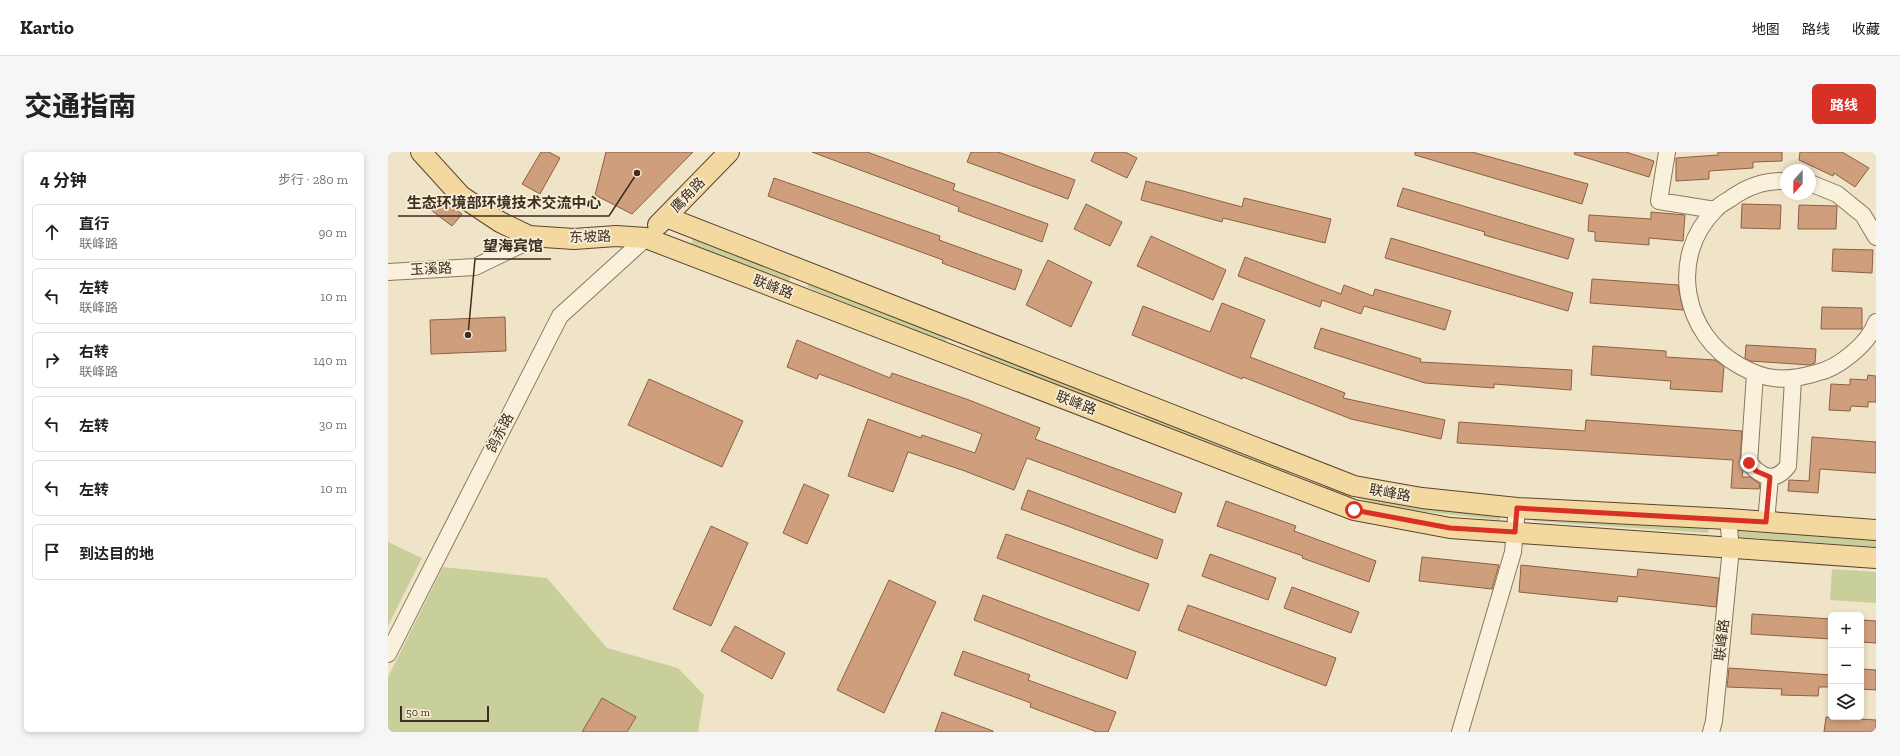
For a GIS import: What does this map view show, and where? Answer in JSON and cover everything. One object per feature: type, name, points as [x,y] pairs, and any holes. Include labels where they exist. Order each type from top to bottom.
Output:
[{"type":"main road","name":"东坡路","points":[[421,152],[461,196],[500,222],[529,236],[574,239],[616,236],[646,238]]},
{"type":"main road","name":"鹰角路","points":[[646,238],[729,152]]},
{"type":"main road","name":"联峰路","points":[[666,217],[1354,486],[1422,498],[1517,508],[1728,519],[1876,530]]},
{"type":"main road","name":"联峰路","points":[[646,238],[1354,510],[1450,528],[1876,558]]},
{"type":"street","points":[[1667,152],[1659,201],[1715,210]]},
{"type":"street","points":[[1780,181],[1774,181],[1742,190],[1715,210],[1696,237],[1687,269],[1689,302],[1702,333],[1725,358],[1755,374],[1774,378],[1793,379],[1826,371],[1854,353],[1876,322]]},
{"type":"street","points":[[1816,185],[1837,194],[1863,215],[1876,238]]},
{"type":"street","name":"玉溪路","points":[[388,272],[474,267],[540,236]]},
{"type":"street","name":"鸽赤路","points":[[388,654],[560,316],[646,238]]},
{"type":"street","points":[[1755,374],[1749,463],[1756,471],[1770,477],[1782,474],[1788,466],[1793,379]]},
{"type":"street","points":[[1766,522],[1770,477]]},
{"type":"street","points":[[1460,732],[1513,552],[1517,508]]},
{"type":"street","name":"联峰路","points":[[1710,732],[1714,721],[1731,548],[1728,519]]},
{"type":"green space","points":[[693,239],[792,275],[787,284],[690,246]]},
{"type":"green space","points":[[809,281],[948,335],[945,344],[807,287]]},
{"type":"green space","points":[[982,349],[1118,401],[1114,409],[979,356]]},
{"type":"green space","points":[[1146,411],[1292,467],[1288,476],[1143,419]]},
{"type":"green space","points":[[1327,481],[1500,511],[1500,520],[1390,508],[1325,488]]},
{"type":"green space","points":[[1534,513],[1709,524],[1708,533],[1533,521]]},
{"type":"green space","points":[[1738,527],[1876,537],[1876,547],[1737,537]]},
{"type":"green space","points":[[388,542],[422,558],[388,626]]},
{"type":"green space","points":[[443,567],[547,578],[607,648],[678,668],[704,695],[698,732],[388,732],[388,677]]},
{"type":"green space","points":[[1832,569],[1876,572],[1876,603],[1830,600]]},
{"type":"building","points":[[541,152],[549,152],[560,158],[540,194],[522,184]]},
{"type":"building","points":[[606,152],[693,152],[632,214],[595,195]]},
{"type":"building","points":[[812,152],[867,152],[955,184],[953,190],[1048,224],[1042,242],[958,211],[959,207]]},
{"type":"building","points":[[971,152],[998,152],[1075,180],[1068,199],[967,162]]},
{"type":"building","points":[[1095,152],[1125,152],[1137,158],[1127,178],[1091,161]]},
{"type":"building","points":[[1415,152],[1472,152],[1588,184],[1582,204],[1415,155]]},
{"type":"building","points":[[1575,152],[1626,152],[1654,161],[1649,177],[1574,154]]},
{"type":"building","points":[[1718,152],[1782,152],[1782,161],[1753,162],[1753,168],[1709,171],[1709,179],[1676,181],[1676,158],[1718,155]]},
{"type":"building","points":[[1800,152],[1842,152],[1869,168],[1855,187],[1834,173],[1833,176],[1816,168],[1816,164],[1808,164],[1799,160]]},
{"type":"building","points":[[774,178],[940,236],[939,240],[1022,270],[1015,290],[942,263],[943,260],[768,196]]},
{"type":"building","points":[[1146,181],[1242,207],[1244,198],[1331,219],[1325,243],[1223,218],[1222,222],[1141,200]]},
{"type":"building","points":[[1403,188],[1574,239],[1568,259],[1484,235],[1485,232],[1397,206]]},
{"type":"building","points":[[437,195],[462,214],[452,226],[427,207]]},
{"type":"building","points":[[1086,204],[1122,222],[1110,246],[1074,229]]},
{"type":"building","points":[[1742,204],[1781,205],[1780,229],[1741,228]]},
{"type":"building","points":[[1799,205],[1837,206],[1836,229],[1798,229]]},
{"type":"building","points":[[1651,212],[1685,215],[1683,241],[1649,238],[1649,245],[1595,241],[1595,232],[1588,231],[1589,215],[1651,219]]},
{"type":"building","points":[[1151,236],[1226,270],[1213,300],[1137,266]]},
{"type":"building","points":[[1391,238],[1573,293],[1568,311],[1385,258]]},
{"type":"building","points":[[1833,249],[1873,250],[1872,273],[1832,271]]},
{"type":"building","points":[[1245,257],[1341,294],[1344,285],[1373,296],[1375,289],[1451,311],[1445,330],[1364,306],[1361,314],[1322,300],[1320,307],[1238,276]]},
{"type":"building","points":[[1048,260],[1092,282],[1071,327],[1026,305]]},
{"type":"building","points":[[1592,279],[1678,285],[1683,310],[1590,303]]},
{"type":"building","points":[[1222,303],[1265,320],[1250,357],[1345,393],[1343,398],[1445,420],[1441,439],[1351,419],[1243,377],[1242,379],[1132,335],[1143,306],[1210,332]]},
{"type":"building","points":[[1822,307],[1862,308],[1862,329],[1821,329]]},
{"type":"building","points":[[505,317],[506,351],[431,354],[430,320]]},
{"type":"building","points":[[1321,328],[1421,359],[1420,362],[1572,370],[1571,390],[1494,384],[1494,388],[1425,383],[1314,348]]},
{"type":"building","points":[[797,340],[890,378],[892,373],[969,400],[1040,428],[1035,439],[1182,493],[1175,513],[1027,458],[1014,490],[962,470],[908,452],[893,492],[848,476],[868,419],[921,438],[922,435],[975,453],[982,434],[819,374],[817,379],[787,367]]},
{"type":"building","points":[[1746,345],[1816,349],[1815,363],[1810,365],[1750,361],[1745,358]]},
{"type":"building","points":[[1593,346],[1666,351],[1666,357],[1715,360],[1724,366],[1722,392],[1670,389],[1671,381],[1591,375]]},
{"type":"building","points":[[1868,375],[1876,376],[1876,402],[1868,402],[1868,407],[1851,406],[1850,411],[1829,410],[1831,384],[1850,385],[1850,379],[1867,380]]},
{"type":"building","points":[[649,379],[743,421],[722,467],[628,425]]},
{"type":"building","points":[[1586,420],[1742,431],[1740,462],[1743,470],[1742,477],[1750,477],[1760,484],[1759,489],[1731,488],[1733,460],[1457,443],[1459,422],[1585,431]]},
{"type":"building","points":[[1812,437],[1876,442],[1876,473],[1820,469],[1818,493],[1788,491],[1789,480],[1809,481]]},
{"type":"building","points":[[804,484],[829,495],[807,544],[783,533]]},
{"type":"building","points":[[1028,490],[1163,540],[1157,559],[1021,509]]},
{"type":"building","points":[[1226,501],[1296,526],[1294,531],[1376,561],[1369,582],[1302,558],[1303,556],[1217,526]]},
{"type":"building","points":[[711,526],[748,543],[711,626],[673,609]]},
{"type":"building","points":[[1006,534],[1149,584],[1139,611],[997,558]]},
{"type":"building","points":[[1210,554],[1276,578],[1268,600],[1202,576]]},
{"type":"building","points":[[1422,557],[1499,565],[1492,589],[1419,581]]},
{"type":"building","points":[[1521,565],[1637,577],[1638,569],[1719,578],[1716,607],[1618,596],[1617,602],[1519,592]]},
{"type":"building","points":[[889,580],[936,602],[884,713],[837,690]]},
{"type":"building","points":[[1292,587],[1359,612],[1351,633],[1284,608]]},
{"type":"building","points":[[983,595],[1136,652],[1127,679],[974,620]]},
{"type":"building","points":[[1188,605],[1336,658],[1326,686],[1178,630]]},
{"type":"building","points":[[1752,614],[1828,619],[1828,639],[1751,634]]},
{"type":"building","points":[[1864,620],[1876,621],[1876,643],[1864,642]]},
{"type":"building","points":[[735,626],[785,653],[772,679],[721,651]]},
{"type":"building","points":[[963,651],[1030,675],[1028,680],[1116,712],[1108,732],[1097,732],[1030,707],[1031,703],[954,675]]},
{"type":"building","points":[[1729,668],[1828,675],[1828,687],[1819,687],[1818,696],[1781,695],[1782,689],[1727,687]]},
{"type":"building","points":[[1864,669],[1876,670],[1876,690],[1864,689]]},
{"type":"building","points":[[602,698],[636,717],[627,732],[582,732]]},
{"type":"building","points":[[942,712],[993,731],[993,732],[935,732]]},
{"type":"building","points":[[1826,717],[1828,717],[1828,720],[1876,720],[1876,732],[1824,732]]},
{"type":"place","name":"生态环境部环境技术交流中心","points":[[637,173]]},
{"type":"place","name":"望海宾馆","points":[[468,335]]},
{"type":"route","points":[[1354,510],[1450,528],[1515,532],[1517,508],[1766,522],[1770,477],[1756,471],[1749,463]]}]
